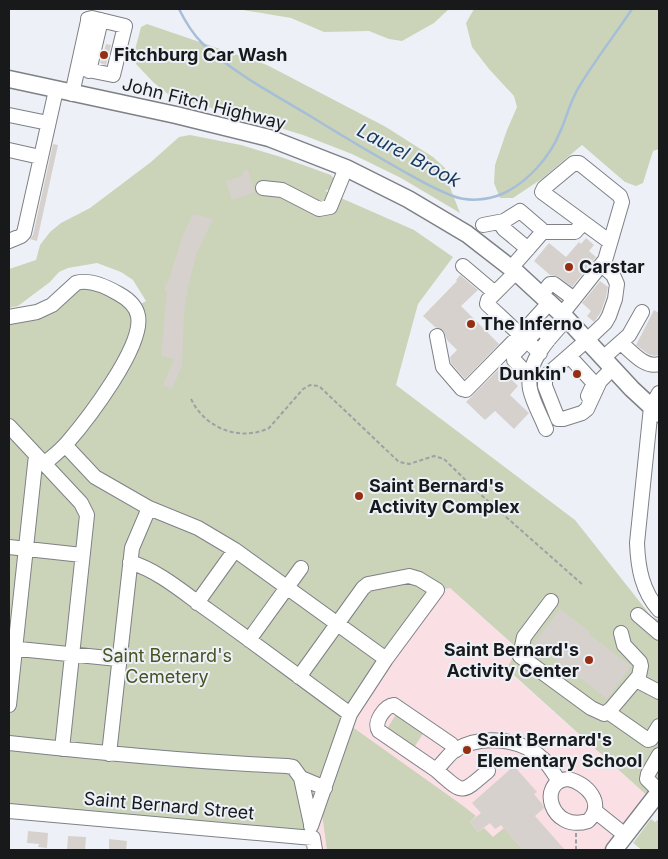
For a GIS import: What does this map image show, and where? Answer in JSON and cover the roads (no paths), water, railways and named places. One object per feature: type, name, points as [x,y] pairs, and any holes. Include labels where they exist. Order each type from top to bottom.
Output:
[{"type":"main road","name":"John Fitch Highway","points":[[9,79],[176,115],[269,138],[346,168],[408,199],[459,229],[514,270],[565,316],[632,389],[655,410]]},
{"type":"main road","points":[[615,850],[659,792]]},
{"type":"street","points":[[72,94],[94,72],[109,22],[89,18],[94,72]]},
{"type":"street","points":[[9,241],[24,233],[56,90]]},
{"type":"street","points":[[9,115],[48,122]]},
{"type":"street","points":[[9,150],[40,157]]},
{"type":"street","points":[[546,429],[531,392],[530,377],[540,353],[574,299],[602,265],[610,242],[622,202],[621,198],[576,162],[544,188],[542,192],[610,242]]},
{"type":"street","points":[[263,188],[282,190],[319,209],[325,209],[330,207],[346,168]]},
{"type":"street","points":[[483,225],[499,222],[520,211],[541,229],[541,232]]},
{"type":"street","points":[[499,222],[504,229],[528,249]]},
{"type":"street","points":[[541,232],[575,232],[583,223]]},
{"type":"street","points":[[540,353],[488,304],[488,300],[514,270],[541,232]]},
{"type":"street","points":[[602,265],[613,275],[616,280],[617,289],[616,299],[607,320],[547,375],[545,384],[556,415],[560,419],[582,413],[588,409],[608,363],[632,331],[642,312]]},
{"type":"street","points":[[463,266],[495,293]]},
{"type":"street","points":[[9,317],[37,312],[52,306],[76,283],[80,282],[101,286],[130,301],[138,315],[137,335],[118,371],[92,412],[65,445],[40,459]]},
{"type":"street","points":[[530,377],[513,358],[553,283],[574,299]]},
{"type":"street","points":[[437,336],[443,367],[462,389],[466,390],[523,338],[540,329],[550,338]]},
{"type":"street","points":[[622,343],[644,362],[652,366],[659,364]]},
{"type":"street","points":[[552,370],[548,380],[557,408],[565,412],[580,405],[587,398],[593,382],[571,354]]},
{"type":"street","points":[[571,354],[600,382]]},
{"type":"street","points":[[659,392],[648,438],[637,543],[638,565],[645,589],[659,610]]},
{"type":"street","points":[[9,426],[85,508],[86,515],[62,749]]},
{"type":"street","points":[[648,438],[659,447]]},
{"type":"street","points":[[65,445],[96,477],[149,508],[198,528],[235,550],[386,659]]},
{"type":"street","points":[[9,705],[12,648],[25,549],[40,459]]},
{"type":"street","points":[[109,754],[132,548],[149,508]]},
{"type":"street","points":[[9,547],[82,555]]},
{"type":"street","points":[[197,603],[235,550]]},
{"type":"street","points":[[130,562],[159,577],[197,603],[350,714]]},
{"type":"street","points":[[249,640],[301,568]]},
{"type":"street","points":[[299,677],[363,588],[368,584],[409,576],[419,579],[437,590],[386,659],[350,714],[324,788],[313,838]]},
{"type":"street","points":[[551,600],[524,637],[520,656],[596,711],[604,714],[608,712],[636,680],[640,672],[640,662],[624,645],[621,633]]},
{"type":"street","points":[[638,615],[659,633]]},
{"type":"street","points":[[12,648],[118,660]]},
{"type":"street","points":[[636,680],[659,692]]},
{"type":"street","points":[[456,750],[451,744],[397,706],[392,705],[387,708],[377,722],[377,728],[436,770],[455,786],[468,789],[488,771]]},
{"type":"street","points":[[608,712],[648,740],[651,739],[659,726]]},
{"type":"street","points":[[436,770],[456,750],[479,742],[496,740],[522,746],[544,759],[559,781]]},
{"type":"street","points":[[9,743],[109,754],[287,766],[293,768],[301,778],[313,838]]},
{"type":"street","points":[[658,759],[648,774],[647,779],[659,792]]},
{"type":"street","points":[[301,778],[324,788]]},
{"type":"street","points":[[568,779],[589,790],[596,801],[595,811],[588,821],[562,820],[554,813],[552,808],[550,797],[555,785],[559,781],[568,779]]},
{"type":"street","name":"Saint Bernard Street","points":[[9,811],[313,838]]},
{"type":"street","points":[[595,811],[625,835]]},
{"type":"waterway","name":"Laurel Brook","points":[[179,9],[189,27],[202,43],[242,75],[421,181],[453,196],[471,200],[491,198],[502,194],[529,176],[544,160],[556,141],[579,87],[632,9]]},
{"type":"place","name":"Fitchburg Car Wash","points":[[104,55]]},
{"type":"place","name":"Carstar","points":[[569,267]]},
{"type":"place","name":"The Inferno","points":[[471,324]]},
{"type":"place","name":"Dunkin'","points":[[577,374]]},
{"type":"place","name":"Saint Bernard's Activity Complex","points":[[359,496]]},
{"type":"place","name":"Saint Bernard's Activity Center","points":[[589,660]]},
{"type":"place","name":"Saint Bernard's Elementary School","points":[[467,750]]},
{"type":"park label","name":"Saint Bernard's Cemetery","points":[[167,666]]}]
